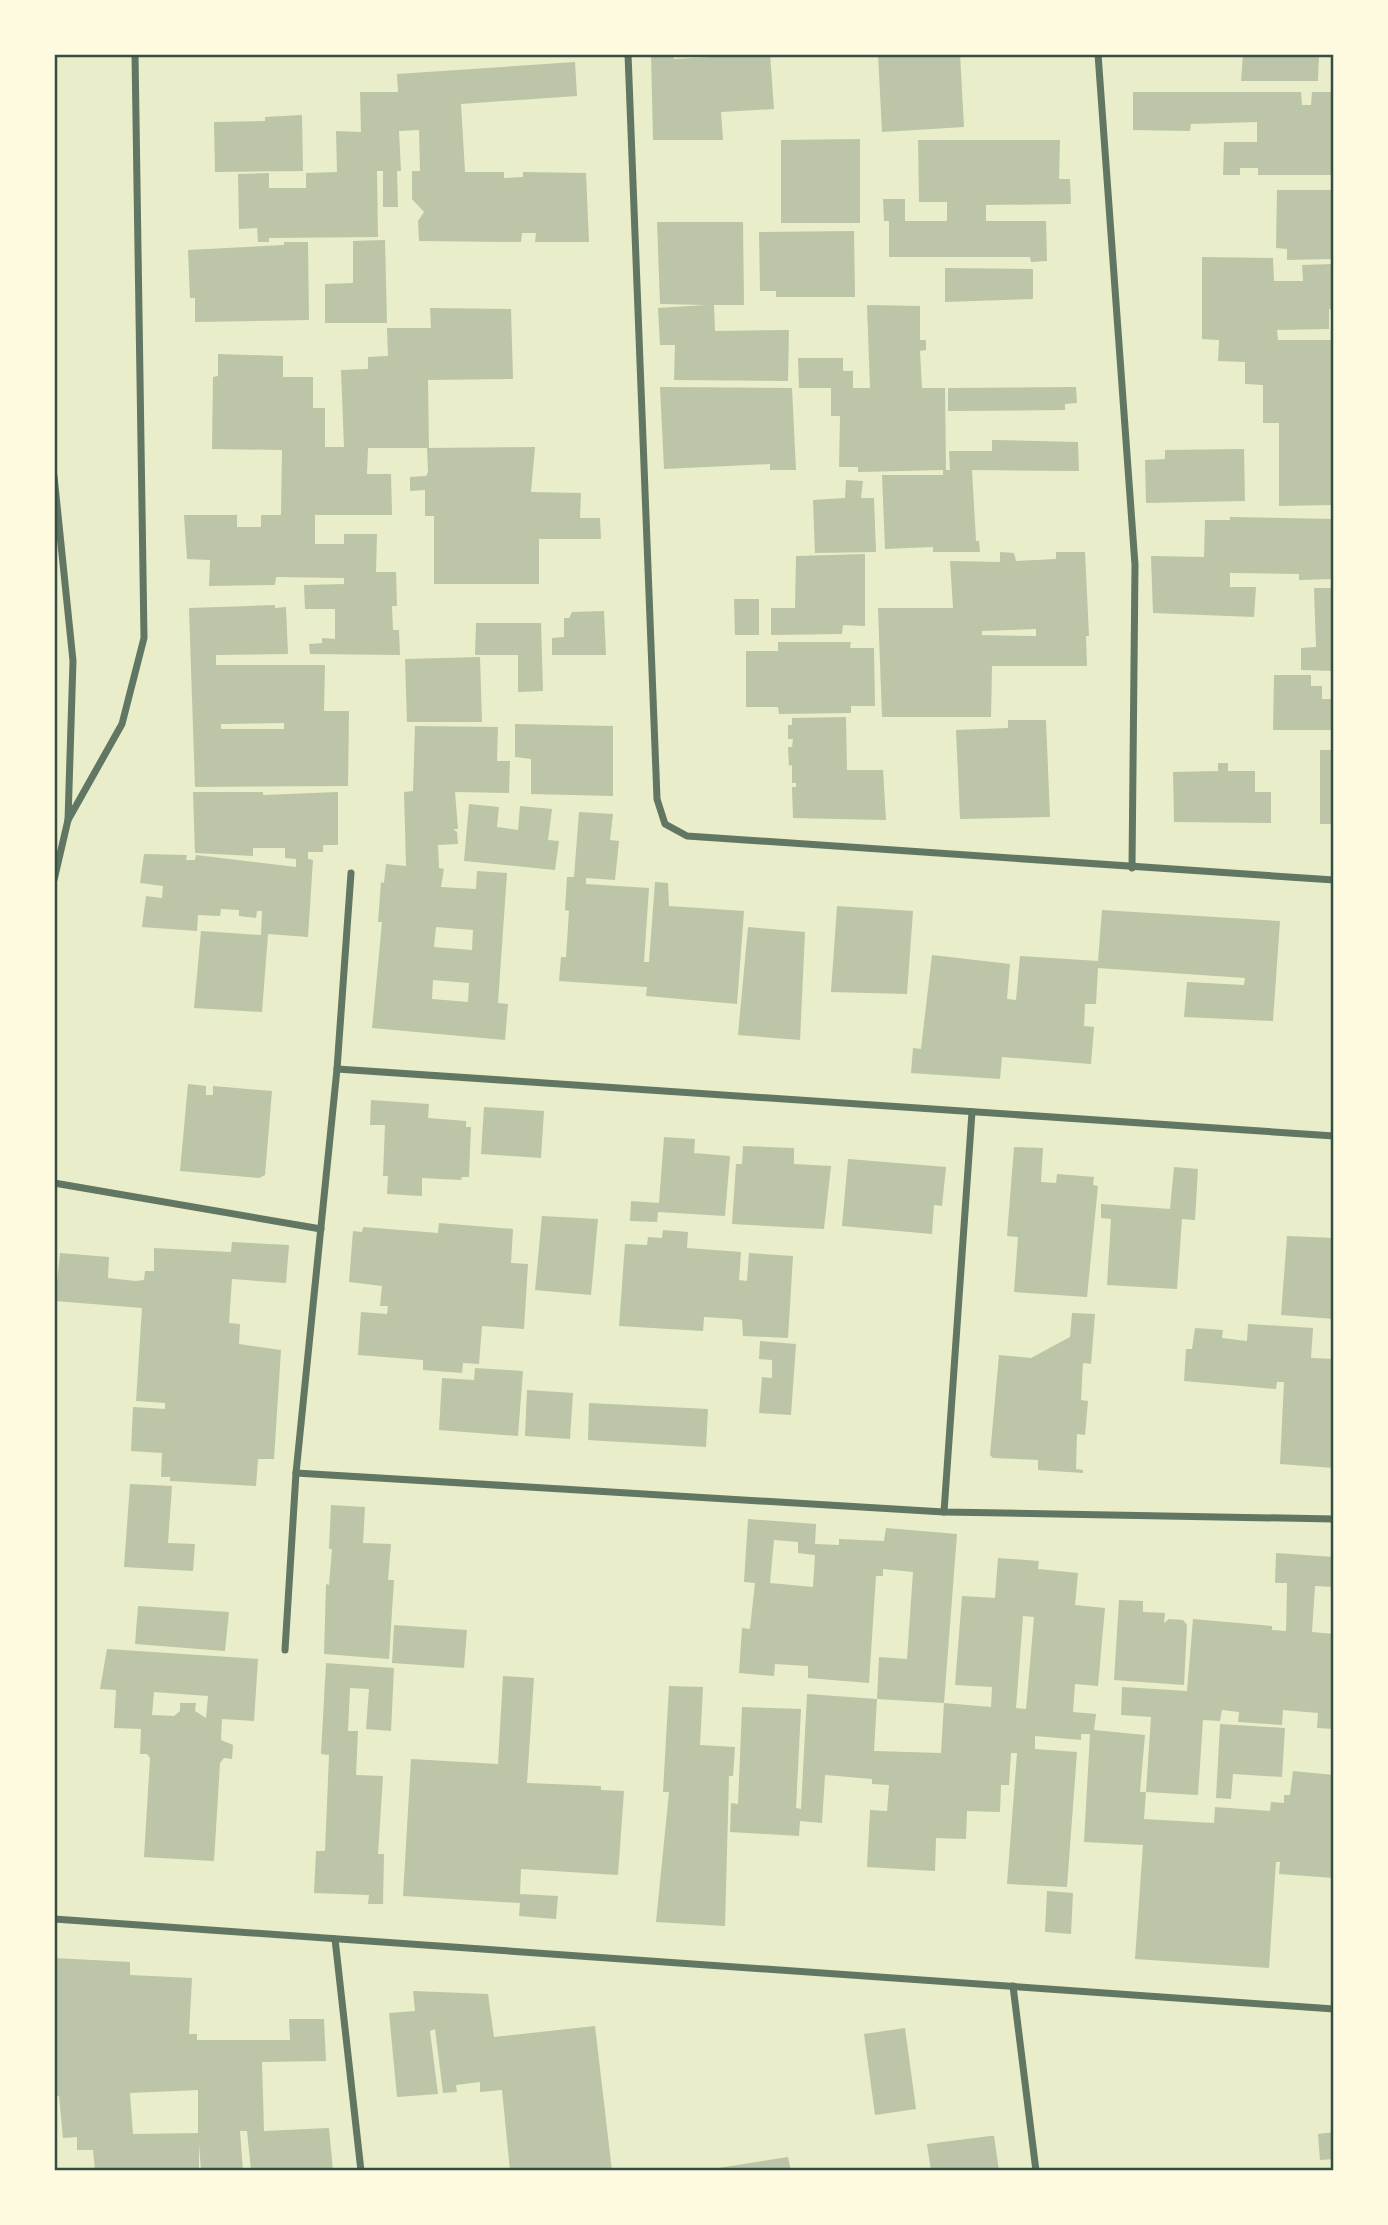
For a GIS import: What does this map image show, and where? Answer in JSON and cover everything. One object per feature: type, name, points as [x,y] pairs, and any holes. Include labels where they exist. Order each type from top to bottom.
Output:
[{"type":"street","points":[[68,820],[122,724],[145,638],[135,54]]},
{"type":"street","points":[[628,54],[657,799],[665,824],[687,836],[1334,880]]},
{"type":"street","points":[[1098,54],[1135,565],[1132,868]]},
{"type":"street","points":[[54,476],[73,661],[68,820],[54,880]]},
{"type":"street","points":[[285,1650],[296,1473],[337,1069],[351,873]]},
{"type":"street","points":[[337,1069],[1334,1136]]},
{"type":"street","points":[[944,1512],[972,1112]]},
{"type":"street","points":[[54,1183],[321,1229]]},
{"type":"street","points":[[296,1473],[944,1512],[1334,1519]]},
{"type":"street","points":[[54,1919],[1334,2009]]},
{"type":"street","points":[[335,1939],[361,2171]]},
{"type":"street","points":[[1013,1986],[1036,2171]]},
{"type":"building","points":[[651,54],[673,54],[674,59],[770,54],[774,109],[721,112],[723,140],[653,140]]},
{"type":"building","points":[[878,54],[960,54],[964,127],[882,132]]},
{"type":"building","points":[[1243,54],[1319,54],[1318,81],[1241,81]]},
{"type":"building","points":[[575,62],[577,96],[461,104],[465,172],[504,172],[504,178],[523,177],[523,172],[586,173],[589,242],[535,242],[536,233],[522,233],[521,242],[419,241],[418,221],[424,212],[412,199],[412,171],[420,171],[419,130],[399,131],[401,171],[397,171],[398,207],[383,207],[383,171],[377,171],[378,237],[269,238],[269,242],[258,242],[257,228],[239,229],[238,174],[269,173],[269,188],[306,188],[306,173],[337,172],[336,131],[361,132],[360,92],[398,92],[397,74]]},
{"type":"building","points":[[1133,92],[1301,92],[1302,105],[1311,105],[1312,92],[1334,92],[1334,175],[1258,175],[1258,168],[1240,168],[1240,175],[1223,175],[1224,142],[1257,142],[1257,122],[1191,124],[1190,131],[1133,130]]},
{"type":"building","points":[[302,115],[303,171],[215,172],[214,122],[265,121],[265,117]]},
{"type":"building","points":[[860,139],[860,223],[781,223],[781,140]]},
{"type":"building","points":[[918,140],[1060,140],[1059,179],[1070,179],[1071,204],[986,205],[986,221],[1046,221],[1047,261],[1031,262],[1030,257],[889,257],[889,221],[884,221],[883,199],[905,199],[905,221],[947,221],[947,202],[919,202]]},
{"type":"building","points":[[1277,190],[1334,190],[1334,259],[1287,260],[1287,249],[1276,248]]},
{"type":"building","points":[[657,222],[743,222],[744,305],[714,305],[715,331],[789,330],[788,381],[674,380],[675,345],[660,345],[658,308],[706,305],[660,304]]},
{"type":"building","points":[[854,231],[855,297],[776,297],[776,291],[760,291],[759,232]]},
{"type":"building","points":[[385,240],[387,323],[325,323],[325,284],[353,283],[353,241]]},
{"type":"building","points":[[284,242],[308,242],[309,320],[195,322],[195,298],[190,298],[188,250],[284,245]]},
{"type":"building","points":[[1202,257],[1273,258],[1274,281],[1303,281],[1302,265],[1334,264],[1334,309],[1329,309],[1329,329],[1277,330],[1278,340],[1332,340],[1334,505],[1279,506],[1279,423],[1263,423],[1263,385],[1245,384],[1245,362],[1218,361],[1219,340],[1202,339]]},
{"type":"building","points":[[945,268],[1033,269],[1033,299],[945,302]]},
{"type":"building","points":[[867,305],[920,306],[920,340],[926,340],[926,350],[920,351],[922,388],[945,388],[946,470],[950,470],[949,451],[992,451],[992,440],[1078,442],[1079,471],[972,470],[976,541],[979,541],[980,552],[933,552],[933,547],[885,549],[882,475],[943,475],[943,470],[858,472],[858,467],[839,467],[840,416],[831,416],[831,388],[799,388],[798,358],[843,358],[843,371],[853,371],[853,388],[870,388]]},
{"type":"building","points":[[430,308],[511,309],[513,379],[428,380],[429,448],[368,448],[367,474],[391,474],[392,515],[315,515],[315,544],[344,544],[344,534],[377,534],[376,572],[396,572],[397,606],[392,606],[393,630],[399,630],[400,655],[310,654],[309,644],[322,643],[322,638],[335,639],[335,609],[305,609],[304,585],[344,584],[344,578],[276,577],[275,585],[209,586],[210,560],[187,559],[184,515],[237,515],[237,527],[261,527],[261,515],[281,515],[282,450],[212,449],[213,377],[218,376],[218,354],[283,356],[283,377],[313,377],[313,408],[325,408],[325,447],[344,447],[341,370],[368,369],[368,357],[388,356],[387,328],[431,328]]},
{"type":"building","points":[[660,387],[792,388],[796,470],[770,470],[770,464],[664,469]]},
{"type":"building","points":[[1076,387],[1077,403],[1065,404],[1065,410],[948,411],[948,388]]},
{"type":"building","points":[[535,447],[531,492],[581,493],[580,518],[600,518],[601,539],[539,539],[539,584],[434,584],[434,516],[425,516],[425,490],[410,491],[410,477],[426,476],[428,472],[427,448]]},
{"type":"building","points":[[1244,449],[1245,501],[1146,503],[1145,460],[1165,459],[1165,450]]},
{"type":"building","points":[[846,480],[863,481],[861,498],[874,498],[876,552],[815,553],[813,500],[845,498]]},
{"type":"building","points":[[1230,517],[1334,519],[1334,579],[1299,580],[1299,574],[1230,573],[1230,587],[1256,587],[1254,617],[1153,613],[1151,556],[1204,557],[1205,520],[1230,520]]},
{"type":"building","points":[[1000,552],[1014,553],[1016,561],[1056,559],[1056,552],[1085,552],[1089,636],[1086,636],[1087,666],[992,666],[991,717],[882,717],[878,608],[953,608],[950,561],[1000,562]],"holes":[[[1036,629],[1036,636],[982,635],[982,631]]]},
{"type":"building","points":[[865,554],[865,626],[843,625],[842,634],[771,635],[771,608],[795,608],[796,556]]},
{"type":"building","points":[[1314,588],[1334,588],[1334,671],[1301,670],[1301,648],[1316,647]]},
{"type":"building","points":[[734,599],[759,599],[759,635],[735,635]]},
{"type":"building","points":[[275,605],[275,608],[286,607],[288,654],[216,655],[216,665],[325,665],[324,711],[349,711],[348,786],[195,787],[189,608]],"holes":[[[284,723],[284,729],[221,729],[221,724]]]},
{"type":"building","points":[[604,611],[606,655],[552,655],[552,638],[564,637],[564,618],[569,618],[572,612]]},
{"type":"building","points":[[476,623],[541,623],[543,691],[518,692],[518,655],[475,655]]},
{"type":"building","points":[[778,642],[851,642],[850,648],[874,648],[875,706],[851,706],[851,713],[779,714],[778,707],[746,707],[746,651],[778,651]]},
{"type":"building","points":[[480,657],[482,722],[407,722],[405,659]]},
{"type":"building","points":[[1274,675],[1311,675],[1311,686],[1322,686],[1322,699],[1334,699],[1334,730],[1273,730]]},
{"type":"building","points":[[846,717],[847,770],[883,770],[886,820],[793,818],[792,787],[796,787],[796,783],[792,783],[792,765],[789,766],[788,747],[792,747],[793,739],[788,739],[788,725],[792,725],[792,718]]},
{"type":"building","points":[[1008,720],[1046,720],[1050,817],[960,819],[956,730],[1008,728]]},
{"type":"building","points":[[515,724],[613,726],[613,796],[531,794],[531,759],[515,757]]},
{"type":"building","points":[[415,726],[498,727],[497,761],[510,761],[509,793],[455,792],[458,829],[453,829],[457,832],[458,844],[438,845],[439,868],[444,869],[441,887],[476,889],[477,871],[507,873],[498,1003],[508,1004],[505,1040],[372,1028],[382,922],[378,922],[381,882],[384,883],[386,864],[406,866],[404,792],[413,791]],"holes":[[[436,927],[473,930],[472,950],[434,947]],[[433,980],[469,983],[468,1002],[432,999]]]},
{"type":"building","points":[[1320,750],[1334,750],[1334,824],[1320,824]]},
{"type":"building","points":[[1218,763],[1228,763],[1228,771],[1255,771],[1255,792],[1271,792],[1271,823],[1174,822],[1173,772],[1218,771]]},
{"type":"building","points":[[193,792],[263,792],[263,795],[338,792],[338,845],[323,845],[323,852],[308,852],[308,859],[313,860],[308,937],[268,934],[262,1012],[194,1008],[201,931],[261,935],[262,911],[257,911],[256,918],[239,916],[239,910],[221,909],[220,916],[198,915],[197,931],[142,927],[146,896],[162,898],[163,886],[140,883],[144,854],[187,855],[186,860],[195,860],[196,855],[296,867],[296,859],[285,858],[285,848],[253,848],[253,856],[195,853]]},
{"type":"building","points":[[469,804],[499,807],[497,827],[518,830],[520,806],[552,809],[548,840],[559,841],[555,870],[464,861]]},
{"type":"building","points":[[579,812],[613,814],[610,840],[619,841],[615,880],[586,878],[586,884],[649,888],[644,962],[649,962],[655,882],[668,883],[669,906],[744,911],[737,1004],[646,996],[647,987],[559,981],[561,957],[566,957],[569,911],[565,910],[567,877],[574,877]]},
{"type":"building","points":[[837,906],[913,911],[907,994],[831,992]]},
{"type":"building","points":[[1102,910],[1280,921],[1273,1021],[1184,1017],[1187,982],[1244,985],[1245,978],[1098,968],[1096,1004],[1085,1004],[1084,1026],[1094,1027],[1091,1064],[1002,1057],[1000,1079],[911,1073],[913,1048],[921,1049],[932,955],[1010,964],[1007,999],[1016,1000],[1020,956],[1098,961]]},
{"type":"building","points":[[748,927],[805,932],[800,1040],[738,1035]]},
{"type":"building","points":[[188,1084],[206,1086],[206,1095],[213,1095],[213,1086],[272,1091],[265,1175],[259,1178],[180,1171]]},
{"type":"building","points":[[371,1100],[429,1104],[428,1118],[466,1121],[466,1127],[471,1127],[469,1177],[462,1177],[461,1180],[422,1178],[422,1196],[387,1194],[388,1176],[383,1176],[385,1125],[370,1125]]},
{"type":"building","points":[[484,1107],[544,1111],[541,1158],[481,1154]]},
{"type":"building","points":[[664,1137],[695,1139],[694,1153],[730,1156],[725,1216],[658,1212],[657,1222],[630,1221],[631,1201],[659,1203]]},
{"type":"building","points":[[743,1146],[794,1148],[794,1164],[831,1166],[824,1229],[732,1224],[736,1164],[742,1164]]},
{"type":"building","points":[[1014,1147],[1043,1148],[1041,1182],[1056,1183],[1057,1174],[1094,1177],[1093,1185],[1098,1186],[1087,1297],[1014,1292],[1018,1237],[1007,1236]]},
{"type":"building","points":[[848,1159],[946,1167],[942,1206],[934,1205],[932,1234],[842,1226]]},
{"type":"building","points":[[1174,1167],[1198,1169],[1195,1220],[1182,1219],[1177,1289],[1107,1285],[1111,1219],[1101,1218],[1101,1204],[1170,1209]]},
{"type":"building","points":[[542,1216],[598,1219],[591,1295],[535,1290]]},
{"type":"building","points":[[439,1223],[513,1229],[511,1263],[528,1264],[524,1329],[482,1326],[479,1364],[463,1363],[462,1373],[423,1370],[423,1360],[358,1355],[361,1312],[387,1314],[388,1306],[380,1306],[382,1286],[349,1282],[353,1231],[362,1232],[363,1227],[438,1233]]},
{"type":"building","points":[[663,1230],[688,1232],[687,1248],[741,1252],[739,1280],[747,1281],[749,1253],[793,1256],[788,1338],[743,1336],[742,1320],[737,1319],[704,1317],[703,1331],[619,1326],[625,1244],[647,1245],[648,1237],[662,1238]]},
{"type":"building","points":[[1287,1236],[1334,1238],[1334,1319],[1281,1315]]},
{"type":"building","points":[[232,1242],[289,1245],[286,1283],[232,1279],[229,1323],[240,1324],[239,1344],[281,1350],[274,1459],[258,1459],[256,1486],[170,1481],[170,1477],[161,1477],[162,1453],[131,1451],[133,1407],[165,1409],[165,1403],[136,1401],[142,1308],[55,1301],[60,1253],[109,1257],[108,1278],[135,1281],[144,1280],[145,1271],[154,1271],[154,1248],[231,1252]]},
{"type":"building","points":[[1072,1313],[1095,1314],[1091,1364],[1083,1363],[1081,1400],[1088,1401],[1085,1435],[1077,1434],[1076,1469],[1083,1470],[1083,1473],[1038,1470],[1038,1460],[993,1458],[990,1455],[999,1355],[1031,1358],[1070,1337]]},
{"type":"building","points":[[1248,1324],[1313,1328],[1311,1358],[1334,1359],[1334,1468],[1280,1464],[1284,1382],[1277,1382],[1276,1389],[1184,1381],[1186,1349],[1192,1349],[1195,1328],[1223,1330],[1222,1338],[1247,1341]]},
{"type":"building","points":[[760,1341],[796,1344],[791,1415],[759,1413],[762,1377],[772,1378],[772,1360],[759,1359]]},
{"type":"building","points":[[475,1368],[523,1371],[518,1436],[439,1430],[442,1378],[474,1380]]},
{"type":"building","points":[[527,1390],[573,1393],[570,1439],[525,1436]]},
{"type":"building","points":[[589,1403],[708,1409],[706,1447],[588,1440]]},
{"type":"building","points":[[130,1484],[172,1486],[168,1543],[195,1544],[193,1571],[124,1567]]},
{"type":"building","points":[[331,1505],[365,1507],[363,1543],[391,1544],[388,1580],[394,1580],[389,1659],[324,1654],[326,1584],[329,1585],[332,1549],[329,1549]]},
{"type":"building","points":[[748,1519],[816,1524],[815,1544],[839,1545],[839,1539],[884,1541],[886,1528],[957,1534],[944,1703],[877,1699],[879,1657],[907,1659],[913,1572],[883,1569],[883,1576],[876,1576],[869,1683],[808,1678],[808,1666],[775,1664],[774,1676],[739,1673],[742,1628],[750,1629],[755,1583],[744,1582]],"holes":[[[774,1540],[798,1542],[798,1553],[815,1555],[813,1587],[770,1583]]]},
{"type":"building","points":[[1276,1553],[1334,1557],[1334,1587],[1315,1586],[1312,1632],[1334,1634],[1334,1729],[1317,1728],[1318,1713],[1283,1710],[1282,1725],[1238,1722],[1239,1712],[1222,1710],[1220,1721],[1203,1720],[1198,1795],[1146,1792],[1151,1717],[1121,1715],[1122,1687],[1187,1691],[1193,1619],[1272,1626],[1272,1630],[1286,1631],[1287,1583],[1275,1583]]},
{"type":"building","points":[[998,1558],[1039,1561],[1038,1569],[1078,1573],[1075,1605],[1105,1608],[1098,1686],[1075,1684],[1073,1712],[1096,1714],[1094,1730],[1145,1735],[1140,1792],[1146,1792],[1144,1819],[1214,1823],[1215,1807],[1270,1811],[1271,1802],[1284,1803],[1284,1795],[1290,1795],[1293,1771],[1334,1775],[1334,1878],[1279,1874],[1280,1862],[1276,1862],[1269,1968],[1135,1959],[1143,1845],[1084,1842],[1090,1734],[1081,1734],[1081,1740],[1035,1736],[1035,1749],[1077,1752],[1067,1887],[1007,1884],[1017,1753],[1011,1753],[1009,1785],[1001,1785],[1000,1812],[967,1811],[966,1839],[936,1838],[935,1871],[867,1867],[870,1810],[887,1811],[889,1785],[872,1784],[872,1779],[825,1775],[822,1823],[800,1821],[799,1836],[730,1832],[731,1803],[738,1804],[742,1707],[801,1709],[796,1808],[801,1809],[807,1694],[877,1699],[874,1751],[941,1753],[944,1703],[991,1707],[992,1687],[955,1685],[962,1596],[995,1598]],"holes":[[[1023,1616],[1034,1617],[1026,1709],[1016,1708]]]},
{"type":"building","points":[[1119,1600],[1143,1601],[1143,1612],[1165,1613],[1164,1623],[1169,1619],[1183,1620],[1187,1625],[1184,1685],[1114,1680]]},
{"type":"building","points":[[138,1606],[229,1612],[225,1651],[135,1644]]},
{"type":"building","points":[[394,1625],[467,1630],[464,1668],[392,1663]]},
{"type":"building","points":[[107,1649],[258,1659],[254,1721],[222,1719],[221,1740],[233,1745],[232,1759],[224,1758],[220,1763],[214,1861],[144,1857],[150,1758],[147,1754],[140,1754],[141,1729],[114,1728],[116,1690],[100,1689]],"holes":[[[154,1692],[208,1696],[206,1718],[195,1711],[196,1703],[180,1703],[180,1711],[174,1716],[152,1715]]]},
{"type":"building","points":[[326,1663],[394,1668],[391,1731],[366,1729],[369,1689],[350,1688],[348,1731],[358,1731],[356,1775],[383,1776],[378,1854],[384,1854],[383,1904],[368,1904],[369,1895],[314,1893],[316,1851],[325,1851],[329,1755],[321,1754]]},
{"type":"building","points":[[503,1676],[534,1678],[527,1783],[601,1786],[601,1790],[624,1791],[618,1875],[521,1869],[520,1894],[558,1896],[556,1919],[519,1916],[520,1903],[403,1896],[411,1759],[498,1764]]},
{"type":"building","points":[[669,1686],[703,1687],[700,1745],[735,1747],[733,1776],[729,1776],[725,1926],[656,1922],[669,1792],[663,1792]]},
{"type":"building","points":[[1220,1724],[1285,1728],[1282,1777],[1233,1774],[1231,1799],[1216,1798]]},
{"type":"building","points":[[1047,1891],[1073,1893],[1071,1934],[1045,1932]]},
{"type":"building","points":[[54,1958],[130,1962],[130,1975],[192,1978],[189,2034],[197,2034],[197,2040],[290,2040],[289,2019],[324,2019],[326,2061],[262,2062],[264,2131],[329,2128],[333,2171],[251,2171],[247,2131],[240,2131],[243,2171],[201,2171],[199,2144],[199,2171],[95,2171],[93,2150],[77,2150],[77,2137],[63,2138],[59,2096],[54,2096]],"holes":[[[198,2090],[198,2133],[133,2134],[130,2093]]]},
{"type":"building","points":[[413,1991],[488,1994],[494,2037],[595,2026],[612,2171],[510,2171],[502,2090],[480,2092],[480,2082],[456,2085],[457,2092],[443,2093],[435,2029],[430,2031],[438,2094],[397,2097],[389,2013],[415,2011]]},
{"type":"building","points":[[905,2028],[916,2109],[875,2115],[864,2034]]},
{"type":"building","points":[[1334,2132],[1334,2159],[1320,2160],[1318,2134]]},
{"type":"building","points":[[994,2136],[999,2171],[931,2171],[927,2144]]},
{"type":"building","points":[[788,2157],[791,2171],[712,2171],[712,2169]]}]
